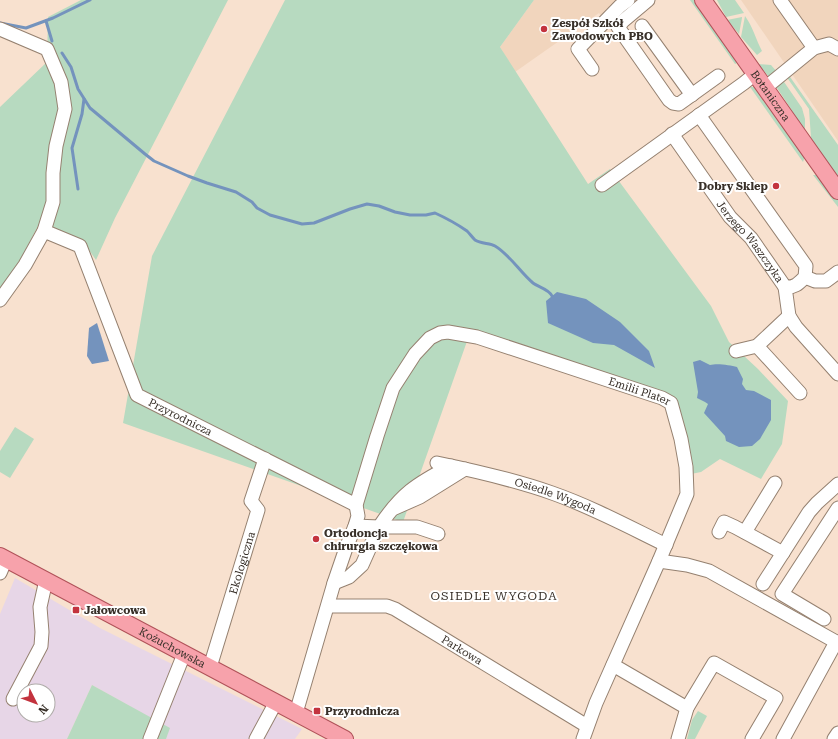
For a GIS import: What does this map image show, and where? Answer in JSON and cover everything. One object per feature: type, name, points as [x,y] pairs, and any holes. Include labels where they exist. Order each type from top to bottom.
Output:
[{"type":"main road","name":"Botaniczna","points":[[703,0],[838,191]]},
{"type":"main road","name":"Kożuchowska","points":[[2,563],[46,580],[345,739]]},
{"type":"street","points":[[592,69],[578,49],[620,6],[628,0]]},
{"type":"street","points":[[648,0],[618,27],[669,100],[673,103],[679,104],[718,76]]},
{"type":"street","points":[[780,0],[814,48]]},
{"type":"street","points":[[642,26],[698,116],[806,266],[806,277],[815,281],[826,281],[838,272]]},
{"type":"street","points":[[0,29],[47,49],[61,82],[65,108],[56,146],[53,173],[53,202],[44,232],[25,265],[0,300]]},
{"type":"street","points":[[765,88],[814,48],[829,44],[838,49]]},
{"type":"street","points":[[602,185],[755,74]]},
{"type":"street","name":"Jerzego Waszczyka","points":[[672,134],[730,217],[751,238],[785,286],[792,287],[797,285],[806,277]]},
{"type":"street","name":"Przyrodnicza","points":[[44,232],[80,246],[137,395],[356,505]]},
{"type":"street","points":[[785,286],[789,316],[796,327],[838,374]]},
{"type":"street","points":[[736,351],[757,346],[789,316]]},
{"type":"street","name":"Emilii Plater","points":[[356,505],[376,436],[393,388],[415,354],[430,338],[440,333],[448,332],[460,334],[491,342],[662,398],[671,403],[681,439],[686,467],[688,494],[613,665],[583,739]]},
{"type":"street","points":[[757,346],[800,393]]},
{"type":"street","name":"Ekologiczna","points":[[210,667],[258,510],[251,501],[265,459]]},
{"type":"street","name":"Osiedle Wygoda","points":[[437,463],[492,475],[553,494],[594,510],[666,546]]},
{"type":"street","points":[[334,583],[349,577],[362,565],[379,527],[389,512],[406,492],[424,479],[451,466]]},
{"type":"street","points":[[389,512],[420,497],[465,469]]},
{"type":"street","points":[[745,532],[775,483]]},
{"type":"street","points":[[763,584],[809,512],[838,484]]},
{"type":"street","points":[[296,713],[334,583],[346,548],[356,526],[358,516],[356,505]]},
{"type":"street","points":[[824,619],[782,594],[838,508]]},
{"type":"street","points":[[719,532],[724,522],[782,553]]},
{"type":"street","points":[[356,526],[417,527],[438,534]]},
{"type":"street","points":[[659,561],[687,565],[709,571],[835,648],[783,739]]},
{"type":"street","points":[[13,699],[41,646],[42,632],[40,607],[46,580]]},
{"type":"street","name":"Parkowa","points":[[328,606],[387,606],[395,609],[587,726]]},
{"type":"street","points":[[150,739],[184,654]]},
{"type":"street","points":[[678,739],[687,708],[714,663],[776,698],[752,739]]},
{"type":"street","points":[[613,665],[687,708]]},
{"type":"street","points":[[256,739],[276,702]]},
{"type":"street","points":[[834,739],[838,733]]},
{"type":"shaded area","name":"Zespół Szkół Zawodowych PBO","points":[[534,0],[633,0],[604,20],[599,13],[515,72],[500,47]]},
{"type":"shaded area","points":[[741,0],[838,0],[838,141]]},
{"type":"shaded area","points":[[15,578],[100,628],[302,729],[295,739],[166,739],[169,728],[92,685],[67,739],[0,739],[0,614]]},
{"type":"green space","points":[[81,0],[228,0],[115,218],[96,260],[84,243],[38,226],[16,268],[0,289],[0,107],[47,62],[48,17]]},
{"type":"green space","points":[[285,0],[534,0],[500,47],[588,184],[610,169],[711,306],[729,342],[758,369],[788,401],[782,444],[761,479],[720,459],[701,472],[691,474],[686,440],[674,397],[471,330],[403,522],[123,423],[152,256]]},
{"type":"green space","points":[[690,0],[697,0],[739,62],[735,64]]},
{"type":"green space","points":[[717,0],[735,0],[744,13],[726,17]]},
{"type":"green space","points":[[745,16],[762,51],[757,55],[741,37]]},
{"type":"green space","points":[[742,18],[739,34],[727,20]]},
{"type":"green space","points":[[758,64],[771,65],[777,72],[769,77]]},
{"type":"green space","points":[[788,74],[838,145],[838,178],[811,138],[809,109],[786,76]]},
{"type":"green space","points":[[782,79],[802,108],[805,119],[805,136],[791,109],[777,88],[777,83]]},
{"type":"green space","points":[[750,87],[755,87],[805,156],[803,162]]},
{"type":"green space","points":[[813,175],[818,175],[838,199],[838,207]]},
{"type":"green space","points":[[15,427],[34,439],[10,478],[0,472],[0,451]]},
{"type":"green space","points":[[92,685],[170,728],[166,739],[67,739]]},
{"type":"green space","points":[[698,711],[707,716],[695,739],[687,739],[692,720]]},
{"type":"water","points":[[557,292],[586,299],[620,322],[649,351],[655,368],[614,345],[593,343],[548,323],[546,301]]},
{"type":"water","points":[[97,323],[109,361],[92,364],[87,356],[89,328]]},
{"type":"water","points":[[700,360],[710,365],[724,364],[737,367],[743,379],[742,384],[746,390],[754,391],[771,400],[771,420],[760,439],[752,446],[739,447],[726,441],[725,436],[704,413],[708,404],[697,398],[698,392],[693,362]]},
{"type":"waterway","points":[[0,23],[26,28],[53,18],[90,0]]},
{"type":"waterway","points":[[46,21],[52,41]]},
{"type":"waterway","points":[[62,53],[71,67],[78,89],[90,108],[154,161],[188,176],[236,192],[252,202],[257,208],[270,215],[302,224],[314,223],[367,204],[410,215],[426,215],[435,213],[463,228],[475,240],[493,245],[510,259],[533,283],[546,290],[552,296]]},
{"type":"waterway","points":[[78,189],[72,148],[82,114],[84,99]]},
{"type":"place","name":"Zespół Szkół Zawodowych PBO","points":[[544,29]]},
{"type":"place","name":"Dobry Sklep","points":[[776,186]]},
{"type":"place","name":"Ortodoncja chirurgia szczękowa","points":[[316,539]]},
{"type":"place","name":"Jałowcowa","points":[[76,610]]},
{"type":"place","name":"Przyrodnicza","points":[[317,711]]},
{"type":"district","name":"OSIEDLE WYGODA","points":[[494,596]]}]
